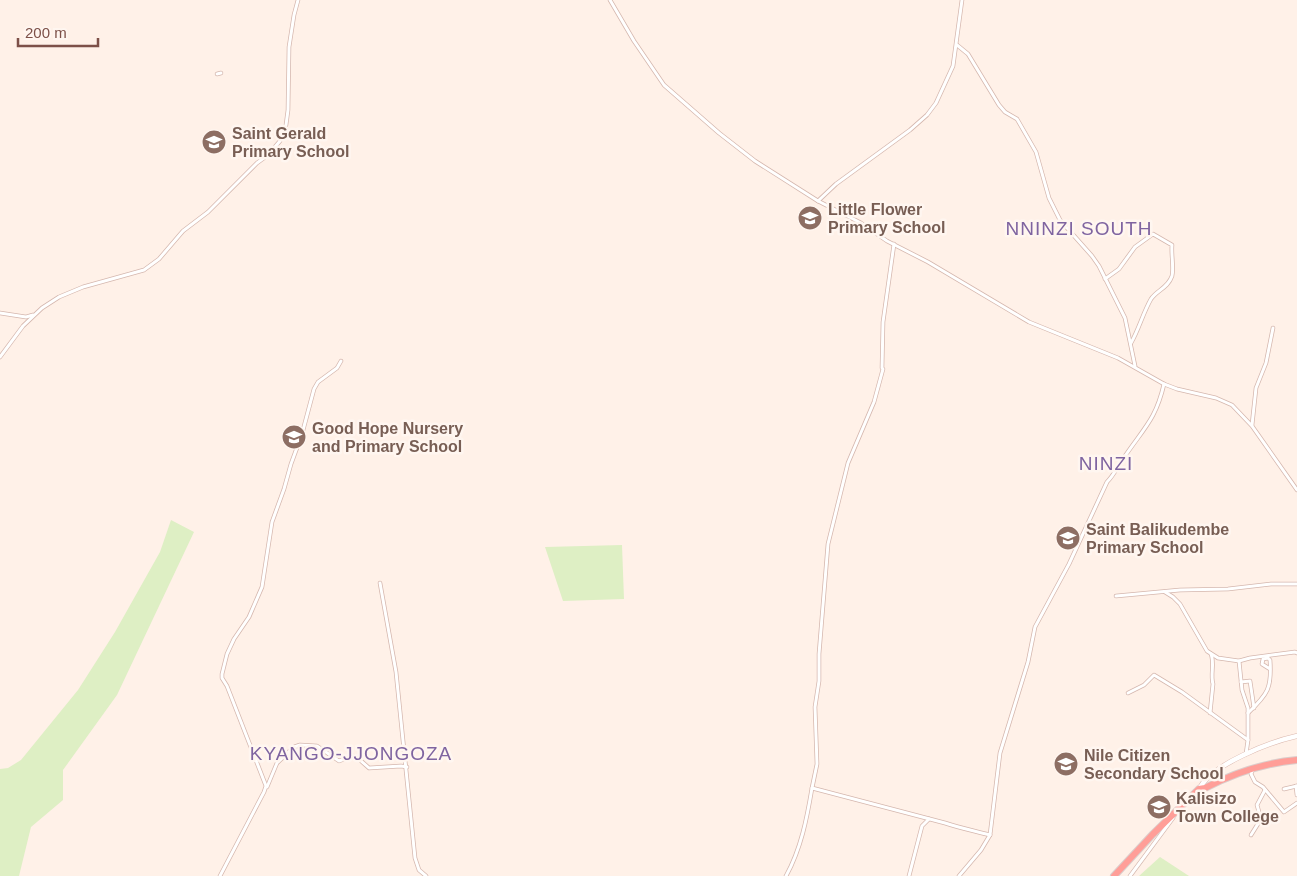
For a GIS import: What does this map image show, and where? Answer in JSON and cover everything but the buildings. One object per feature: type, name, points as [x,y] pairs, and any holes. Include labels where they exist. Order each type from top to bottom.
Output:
[{"type":"highway","points":[[1114,876],[1153,834],[1200,789],[1254,767],[1273,762],[1297,760]]},
{"type":"street","points":[[0,357],[24,326],[50,302],[83,287],[144,270],[158,260],[183,230],[208,212],[257,163],[268,155],[280,140],[286,125],[289,47],[298,0]]},
{"type":"street","points":[[610,0],[653,70],[672,93],[755,161],[818,201],[861,223],[1029,322],[1118,358],[1164,384],[1227,402],[1241,413],[1252,426],[1297,490]]},
{"type":"street","points":[[818,201],[836,184],[902,136],[927,115],[936,103],[949,76],[956,45],[962,0]]},
{"type":"street","points":[[956,45],[968,54],[999,105],[1005,112],[1017,119],[1021,126],[1038,157],[1047,192],[1056,214],[1092,256],[1106,279],[1125,318],[1135,366]]},
{"type":"street","points":[[1106,279],[1119,269],[1135,247],[1153,234],[1172,245],[1171,259],[1173,268],[1170,280],[1165,287],[1152,297],[1131,344]]},
{"type":"street","points":[[786,876],[795,859],[801,840],[817,764],[815,707],[819,681],[819,654],[828,544],[848,463],[880,384],[883,368],[881,355],[882,329],[894,244]]},
{"type":"street","points":[[0,313],[26,317],[36,314]]},
{"type":"street","points":[[1252,426],[1255,393],[1266,363],[1273,328]]},
{"type":"street","points":[[266,789],[264,778],[222,674],[230,647],[249,617],[262,587],[272,522],[302,434],[314,389],[318,382],[337,368],[341,361]]},
{"type":"street","points":[[959,876],[981,850],[990,835],[1000,753],[1028,662],[1034,627],[1069,564],[1107,482],[1115,474],[1123,458],[1152,421],[1164,384]]},
{"type":"street","points":[[380,583],[393,648],[416,861],[419,870],[426,876]]},
{"type":"street","points":[[1116,596],[1230,589],[1271,584],[1297,584]]},
{"type":"street","points":[[1165,592],[1180,604],[1207,651],[1218,658],[1239,661],[1276,654],[1296,652],[1297,654]]},
{"type":"street","points":[[1210,713],[1213,661],[1211,653]]},
{"type":"street","points":[[1239,661],[1241,682],[1248,713],[1246,754]]},
{"type":"street","points":[[1248,713],[1264,698],[1271,683],[1270,669]]},
{"type":"street","points":[[1128,693],[1139,688],[1155,675],[1248,740]]},
{"type":"street","points":[[1241,682],[1250,681],[1254,708]]},
{"type":"street","points":[[1200,789],[1204,780],[1246,754],[1269,744],[1297,736]]},
{"type":"street","points":[[220,876],[266,789],[277,763],[288,751],[298,746],[317,746],[339,761],[355,756],[369,768],[407,767]]},
{"type":"street","points":[[1254,767],[1251,776],[1284,812],[1297,803]]},
{"type":"street","points":[[1284,789],[1297,786],[1297,795]]},
{"type":"street","points":[[812,788],[964,830],[990,835]]},
{"type":"street","points":[[1251,835],[1261,819],[1257,805],[1265,790]]},
{"type":"street","points":[[1130,876],[1182,806]]},
{"type":"street","points":[[908,876],[922,826],[929,819]]},
{"type":"green space","points":[[171,520],[194,532],[117,695],[63,770],[63,800],[31,827],[19,876],[0,876],[0,769],[8,768],[21,760],[78,690],[115,632],[160,552]]},
{"type":"green space","points":[[622,545],[624,599],[563,601],[545,547]]},
{"type":"green space","points":[[1160,857],[1189,876],[1139,876]]},
{"type":"place","name":"Saint Gerald Primary School","points":[[214,142]]},
{"type":"place","name":"Little Flower Primary School","points":[[810,218]]},
{"type":"place","name":"Good Hope Nursery and Primary School","points":[[294,437]]},
{"type":"place","name":"Saint Balikudembe Primary School","points":[[1068,538]]},
{"type":"place","name":"Nile Citizen Secondary School","points":[[1066,764]]},
{"type":"place","name":"Kalisizo Town College","points":[[1159,807]]},
{"type":"district","name":"NNINZI SOUTH","points":[[1079,228]]},
{"type":"district","name":"NINZI","points":[[1106,463]]},
{"type":"district","name":"KYANGO-JJONGOZA","points":[[351,753]]}]
